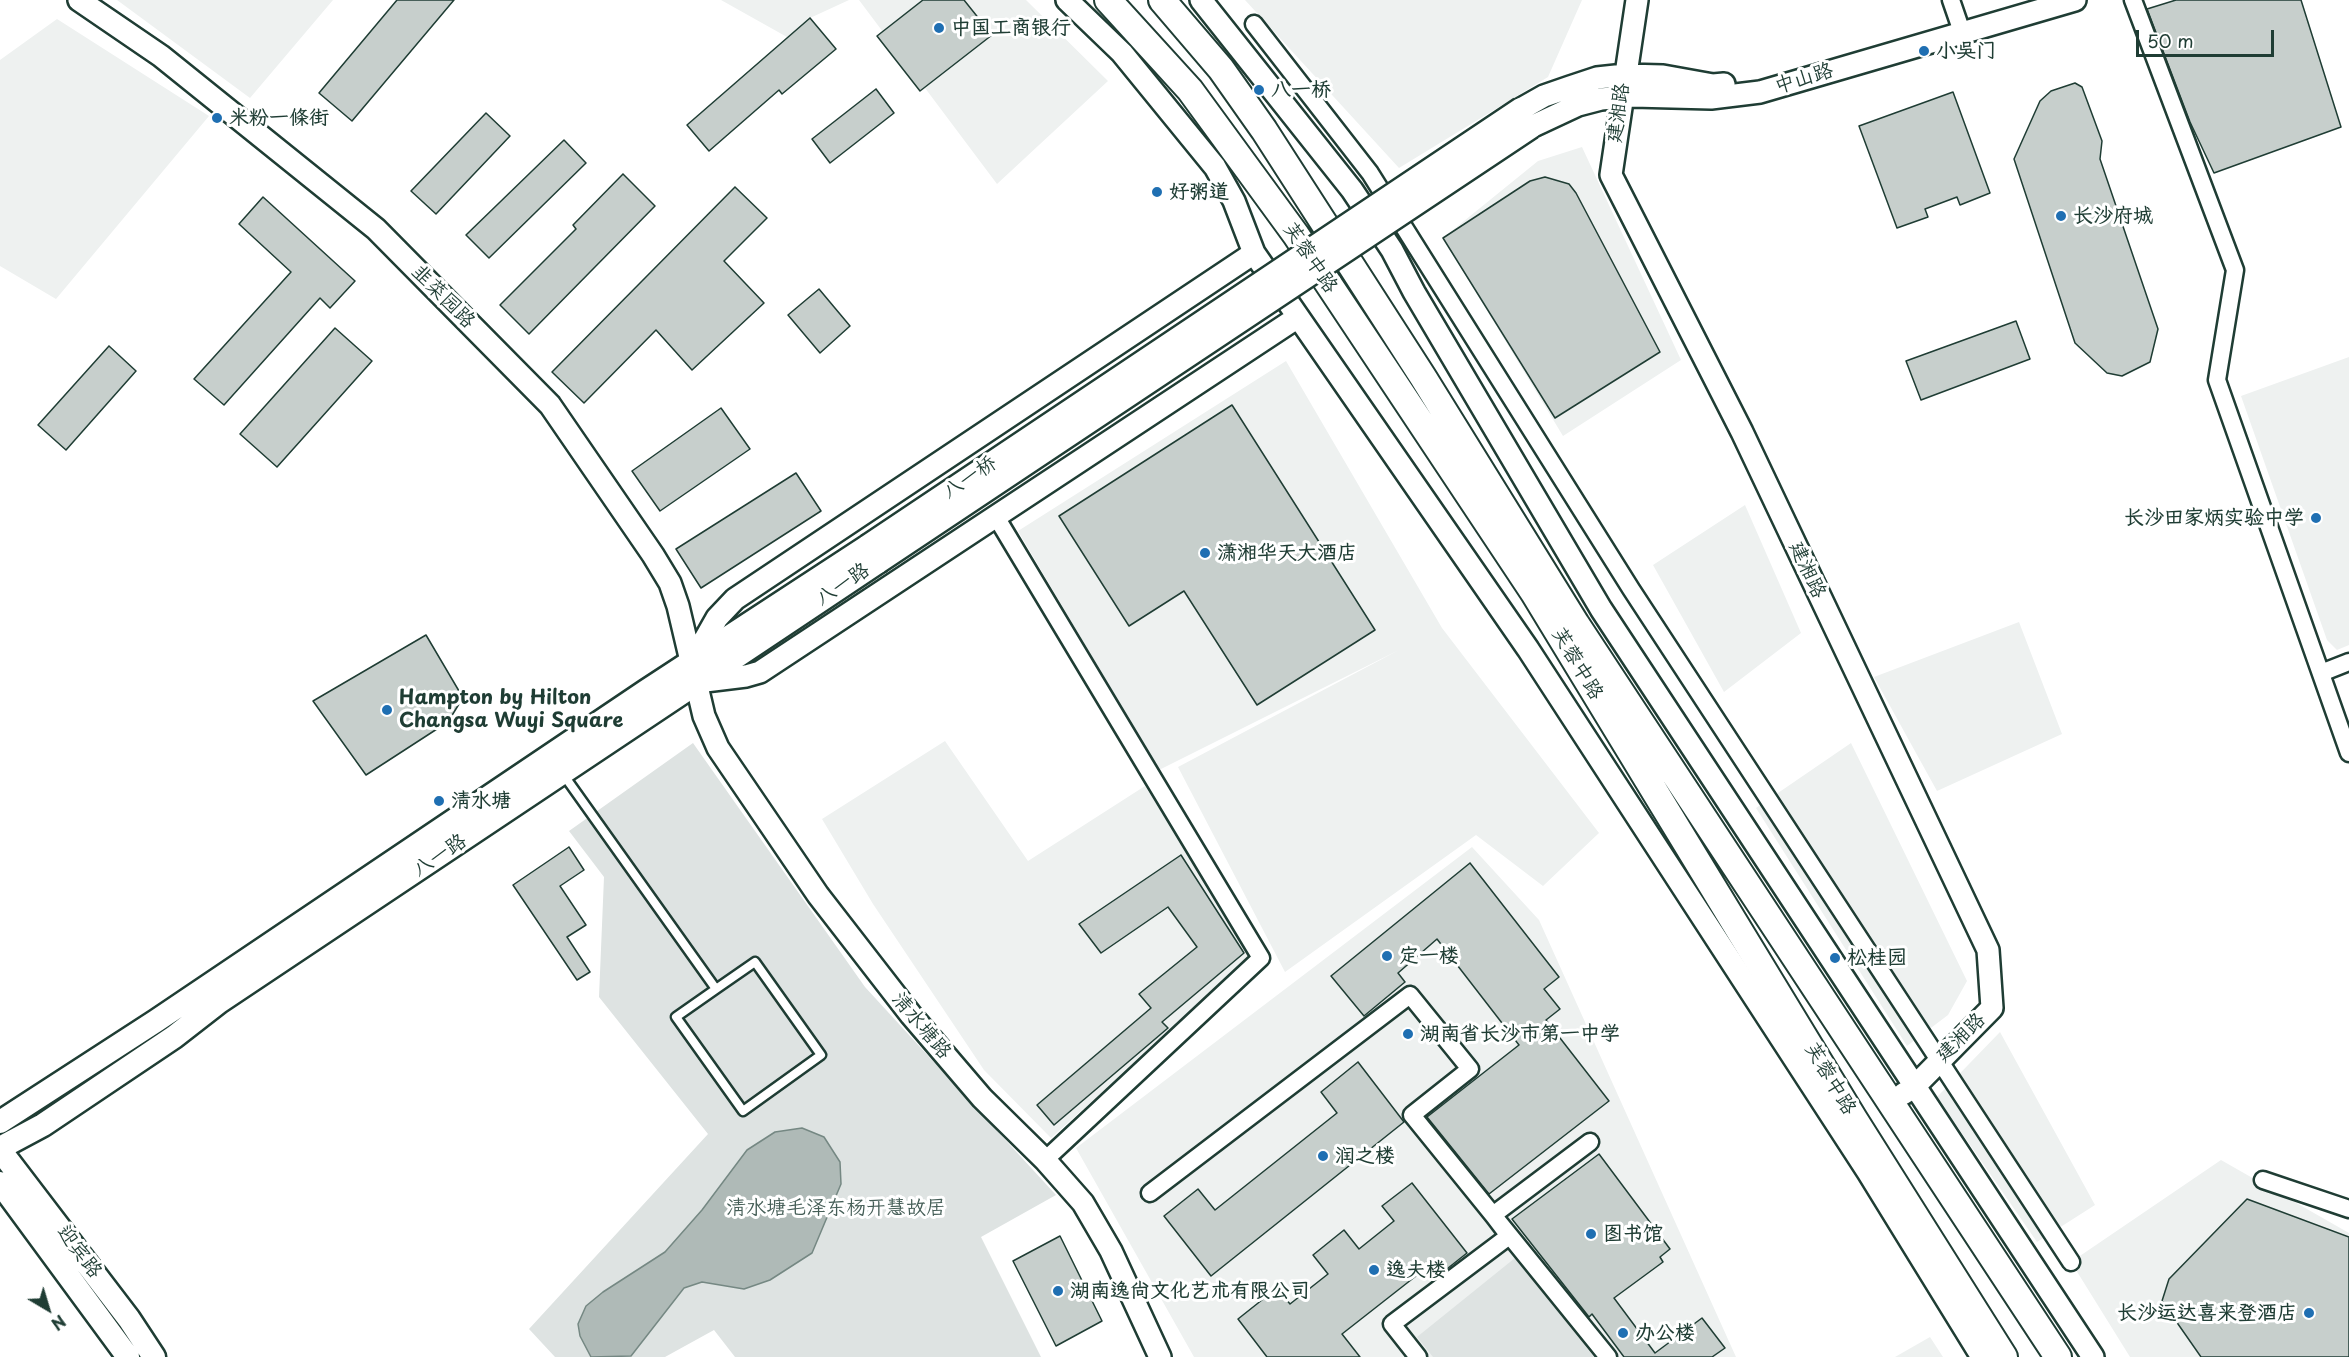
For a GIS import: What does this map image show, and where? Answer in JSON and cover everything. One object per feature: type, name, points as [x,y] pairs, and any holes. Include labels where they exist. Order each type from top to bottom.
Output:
[{"type":"main road","name":"芙蓉中路","points":[[1108,0],[1190,90],[1296,235],[1534,593],[1854,1119],[2004,1357]]},
{"type":"main road","name":"芙蓉中路","points":[[1162,0],[1221,69],[1264,130],[1423,377],[1576,624],[2058,1357]]},
{"type":"main road","name":"八一桥","points":[[873,554],[1526,118]]},
{"type":"main road","name":"八一路","points":[[0,1122],[156,1022],[503,790],[547,757],[694,672],[873,554]]},
{"type":"main road","name":"八一路","points":[[0,1149],[43,1125],[174,1037],[219,1002],[563,773],[694,672]]},
{"type":"main road","name":"迎宾路","points":[[0,1149],[129,1319],[154,1357]]},
{"type":"main road","name":"迎宾路","points":[[0,1183],[128,1357]]},
{"type":"street","name":"韭菜园路","points":[[80,0],[161,56],[376,229],[550,405],[653,555],[670,584],[678,606],[694,672]]},
{"type":"street","points":[[1067,0],[1122,53],[1215,167],[1234,201],[1254,253],[1528,649],[1868,1172],[1982,1357]]},
{"type":"street","points":[[1201,0],[1352,190],[1392,250],[1414,292],[1601,609],[2093,1357]]},
{"type":"street","name":"建湘路","points":[[1637,0],[1611,175],[1742,432],[1988,950],[1992,1008],[1940,1058],[1914,1087],[1890,1102]]},
{"type":"street","points":[[1952,0],[1960,26]]},
{"type":"street","name":"中山路","points":[[1526,118],[1622,97],[1711,98],[1760,92],[2031,0]]},
{"type":"street","name":"中山路","points":[[1526,118],[1544,96],[1597,78],[1625,75],[1663,76],[1713,85],[1756,80],[1960,26],[2075,0]]},
{"type":"street","points":[[2133,0],[2235,270],[2217,380],[2349,753]]},
{"type":"street","points":[[1254,24],[1371,172],[1631,589],[1940,1058],[2071,1262]]},
{"type":"street","points":[[1254,253],[735,599],[717,618],[694,672],[760,672],[1298,317]]},
{"type":"street","points":[[995,515],[1261,958],[1045,1160]]},
{"type":"street","points":[[2321,673],[2349,662]]},
{"type":"street","name":"清水塘路","points":[[694,672],[704,716],[718,748],[818,895],[941,1051],[982,1098],[1045,1160],[1083,1203],[1098,1227],[1160,1357]]},
{"type":"street","points":[[1150,1193],[1410,996],[1470,1069],[1412,1115],[1608,1357]]},
{"type":"street","points":[[1493,1215],[1590,1142]]},
{"type":"street","points":[[2263,1180],[2349,1209]]},
{"type":"street","points":[[1418,1357],[1392,1324],[1509,1236]]},
{"type":"lane","points":[[563,773],[716,989]]},
{"type":"lane","points":[[755,962],[821,1055],[743,1111],[676,1017],[716,989],[755,962]]},
{"type":"shaded area","points":[[117,0],[333,0],[250,98]]},
{"type":"shaded area","points":[[721,0],[849,0],[810,18],[787,37]]},
{"type":"shaded area","points":[[859,0],[1026,0],[1108,81],[997,184]]},
{"type":"shaded area","points":[[1245,0],[1582,0],[1548,77],[1399,168]]},
{"type":"shaded area","points":[[57,19],[209,116],[56,299],[0,266],[0,60]]},
{"type":"shaded area","points":[[1582,147],[1681,360],[1563,436],[1443,238],[1538,161]]},
{"type":"shaded area","name":"长沙田家炳实验中学","points":[[2349,357],[2349,645],[2337,650],[2327,640],[2241,396]]},
{"type":"shaded area","points":[[1286,361],[1442,628],[1599,833],[1543,886],[1476,835],[1285,972],[1178,767],[1399,650],[1159,770],[1018,531]]},
{"type":"shaded area","points":[[1745,505],[1801,633],[1724,692],[1653,565]]},
{"type":"shaded area","points":[[2019,622],[2062,734],[1937,791],[1874,677]]},
{"type":"shaded area","points":[[945,741],[1028,861],[1145,786],[1252,958],[1051,1138],[984,1070],[873,904],[822,819]]},
{"type":"shaded area","points":[[1851,743],[1967,981],[1948,1015],[1907,1046],[1756,808]]},
{"type":"shaded area","name":"湖南省长沙市第一中学","points":[[1472,847],[1539,920],[1736,1357],[1194,1357],[1076,1148]]},
{"type":"shaded area","points":[[2000,1032],[2095,1205],[2037,1242],[1937,1097]]},
{"type":"shaded area","points":[[802,1128],[824,1137],[840,1162],[841,1184],[812,1253],[770,1280],[744,1289],[702,1282],[684,1288],[631,1356],[591,1357],[580,1336],[578,1324],[586,1306],[603,1292],[665,1252],[702,1210],[747,1150],[775,1132]]},
{"type":"shaded area","points":[[2221,1160],[2349,1233],[2349,1357],[2130,1357],[2071,1262]]},
{"type":"shaded area","points":[[1930,1337],[1943,1357],[1895,1357]]},
{"type":"green space","name":"清水塘毛泽东杨开慧故居","points":[[693,743],[865,987],[1056,1195],[981,1237],[1041,1357],[735,1357],[714,1330],[665,1357],[555,1357],[529,1329],[708,1134],[599,997],[604,877],[569,831]]},
{"type":"green space","points":[[1515,1258],[1594,1357],[1433,1357],[1417,1337]]},
{"type":"building","points":[[397,0],[454,0],[352,121],[319,93]]},
{"type":"building","points":[[923,0],[964,0],[992,35],[920,91],[877,36]]},
{"type":"building","points":[[2176,0],[2301,0],[2341,127],[2214,173],[2190,122],[2147,9]]},
{"type":"building","points":[[810,18],[836,49],[782,94],[779,90],[709,151],[687,125]]},
{"type":"building","points":[[2075,83],[2082,87],[2102,141],[2100,159],[2158,329],[2150,362],[2122,376],[2107,373],[2075,343],[2014,159],[2040,101],[2051,91]]},
{"type":"building","points":[[876,89],[894,113],[830,163],[812,139]]},
{"type":"building","points":[[1953,92],[1990,193],[1960,205],[1957,197],[1925,209],[1928,217],[1897,228],[1859,126]]},
{"type":"building","points":[[486,113],[510,136],[436,214],[411,191]]},
{"type":"building","points":[[564,140],[586,163],[489,258],[466,235]]},
{"type":"building","points":[[623,174],[655,206],[529,334],[500,305],[576,229],[573,225]]},
{"type":"building","points":[[1545,177],[1569,184],[1576,193],[1660,352],[1555,418],[1443,238],[1530,181]]},
{"type":"building","points":[[735,187],[767,218],[724,261],[764,303],[692,370],[656,330],[584,403],[552,372]]},
{"type":"building","points":[[263,197],[355,281],[330,308],[320,298],[224,405],[194,379],[291,272],[239,224]]},
{"type":"building","points":[[819,289],[850,326],[820,353],[788,315]]},
{"type":"building","points":[[2016,321],[2030,359],[1921,400],[1906,361]]},
{"type":"building","points":[[335,328],[372,361],[277,467],[240,434]]},
{"type":"building","points":[[109,346],[136,371],[66,450],[38,425]]},
{"type":"building","name":"潇湘华天大酒店","points":[[1232,405],[1375,630],[1257,705],[1184,591],[1129,626],[1059,516]]},
{"type":"building","points":[[721,408],[750,449],[660,511],[632,471]]},
{"type":"building","points":[[796,473],[821,511],[701,588],[676,549]]},
{"type":"building","name":"Hampton by Hilton Changsa Wuyi Square","points":[[426,635],[459,691],[459,704],[451,717],[437,729],[366,775],[313,701]]},
{"type":"building","points":[[569,847],[584,870],[560,886],[586,925],[567,937],[590,972],[577,980],[513,885]]},
{"type":"building","points":[[1181,855],[1244,953],[1162,1022],[1168,1028],[1054,1125],[1037,1105],[1151,1008],[1139,994],[1197,947],[1168,907],[1101,953],[1079,924]]},
{"type":"building","points":[[1470,863],[1559,977],[1544,989],[1560,1009],[1546,1020],[1609,1101],[1489,1194],[1427,1117],[1519,1045],[1437,939],[1398,973],[1405,982],[1364,1016],[1331,976]]},
{"type":"building","name":"润之楼","points":[[1358,1062],[1404,1122],[1211,1276],[1164,1216],[1198,1189],[1215,1210],[1337,1113],[1321,1092]]},
{"type":"building","name":"图书馆","points":[[1599,1154],[1670,1249],[1660,1257],[1663,1262],[1614,1298],[1655,1353],[1702,1318],[1725,1348],[1712,1357],[1624,1357],[1592,1314],[1589,1317],[1512,1219]]},
{"type":"building","name":"逸夫楼","points":[[1412,1183],[1467,1253],[1438,1276],[1430,1265],[1342,1334],[1360,1357],[1267,1357],[1238,1319],[1277,1288],[1290,1304],[1328,1274],[1313,1255],[1344,1230],[1359,1249],[1394,1221],[1382,1206]]},
{"type":"building","points":[[2247,1199],[2349,1237],[2349,1357],[2201,1357],[2162,1301],[2169,1279]]},
{"type":"building","name":"湖南逸尚文化艺术有限公司","points":[[1060,1236],[1102,1321],[1056,1346],[1013,1261]]},
{"type":"place","name":"中国工商银行","points":[[939,28]]},
{"type":"place","name":"小吴门","points":[[1924,51]]},
{"type":"place","name":"八一桥","points":[[1259,90]]},
{"type":"place","name":"米粉一條街","points":[[217,118]]},
{"type":"place","name":"好粥道","points":[[1157,192]]},
{"type":"place","name":"长沙府城","points":[[2061,216]]},
{"type":"place","name":"长沙田家炳实验中学","points":[[2316,518]]},
{"type":"place","name":"潇湘华天大酒店","points":[[1205,553]]},
{"type":"place","name":"Hampton by Hilton Changsa Wuyi Square","points":[[387,710]]},
{"type":"place","name":"清水塘","points":[[439,801]]},
{"type":"place","name":"定一楼","points":[[1387,956]]},
{"type":"place","name":"松桂园","points":[[1835,958]]},
{"type":"place","name":"湖南省长沙市第一中学","points":[[1408,1034]]},
{"type":"place","name":"润之楼","points":[[1323,1156]]},
{"type":"place","name":"图书馆","points":[[1591,1234]]},
{"type":"place","name":"逸夫楼","points":[[1374,1270]]},
{"type":"place","name":"湖南逸尚文化艺术有限公司","points":[[1058,1291]]},
{"type":"place","name":"长沙运达喜来登酒店","points":[[2309,1313]]},
{"type":"place","name":"办公楼","points":[[1623,1333]]}]
